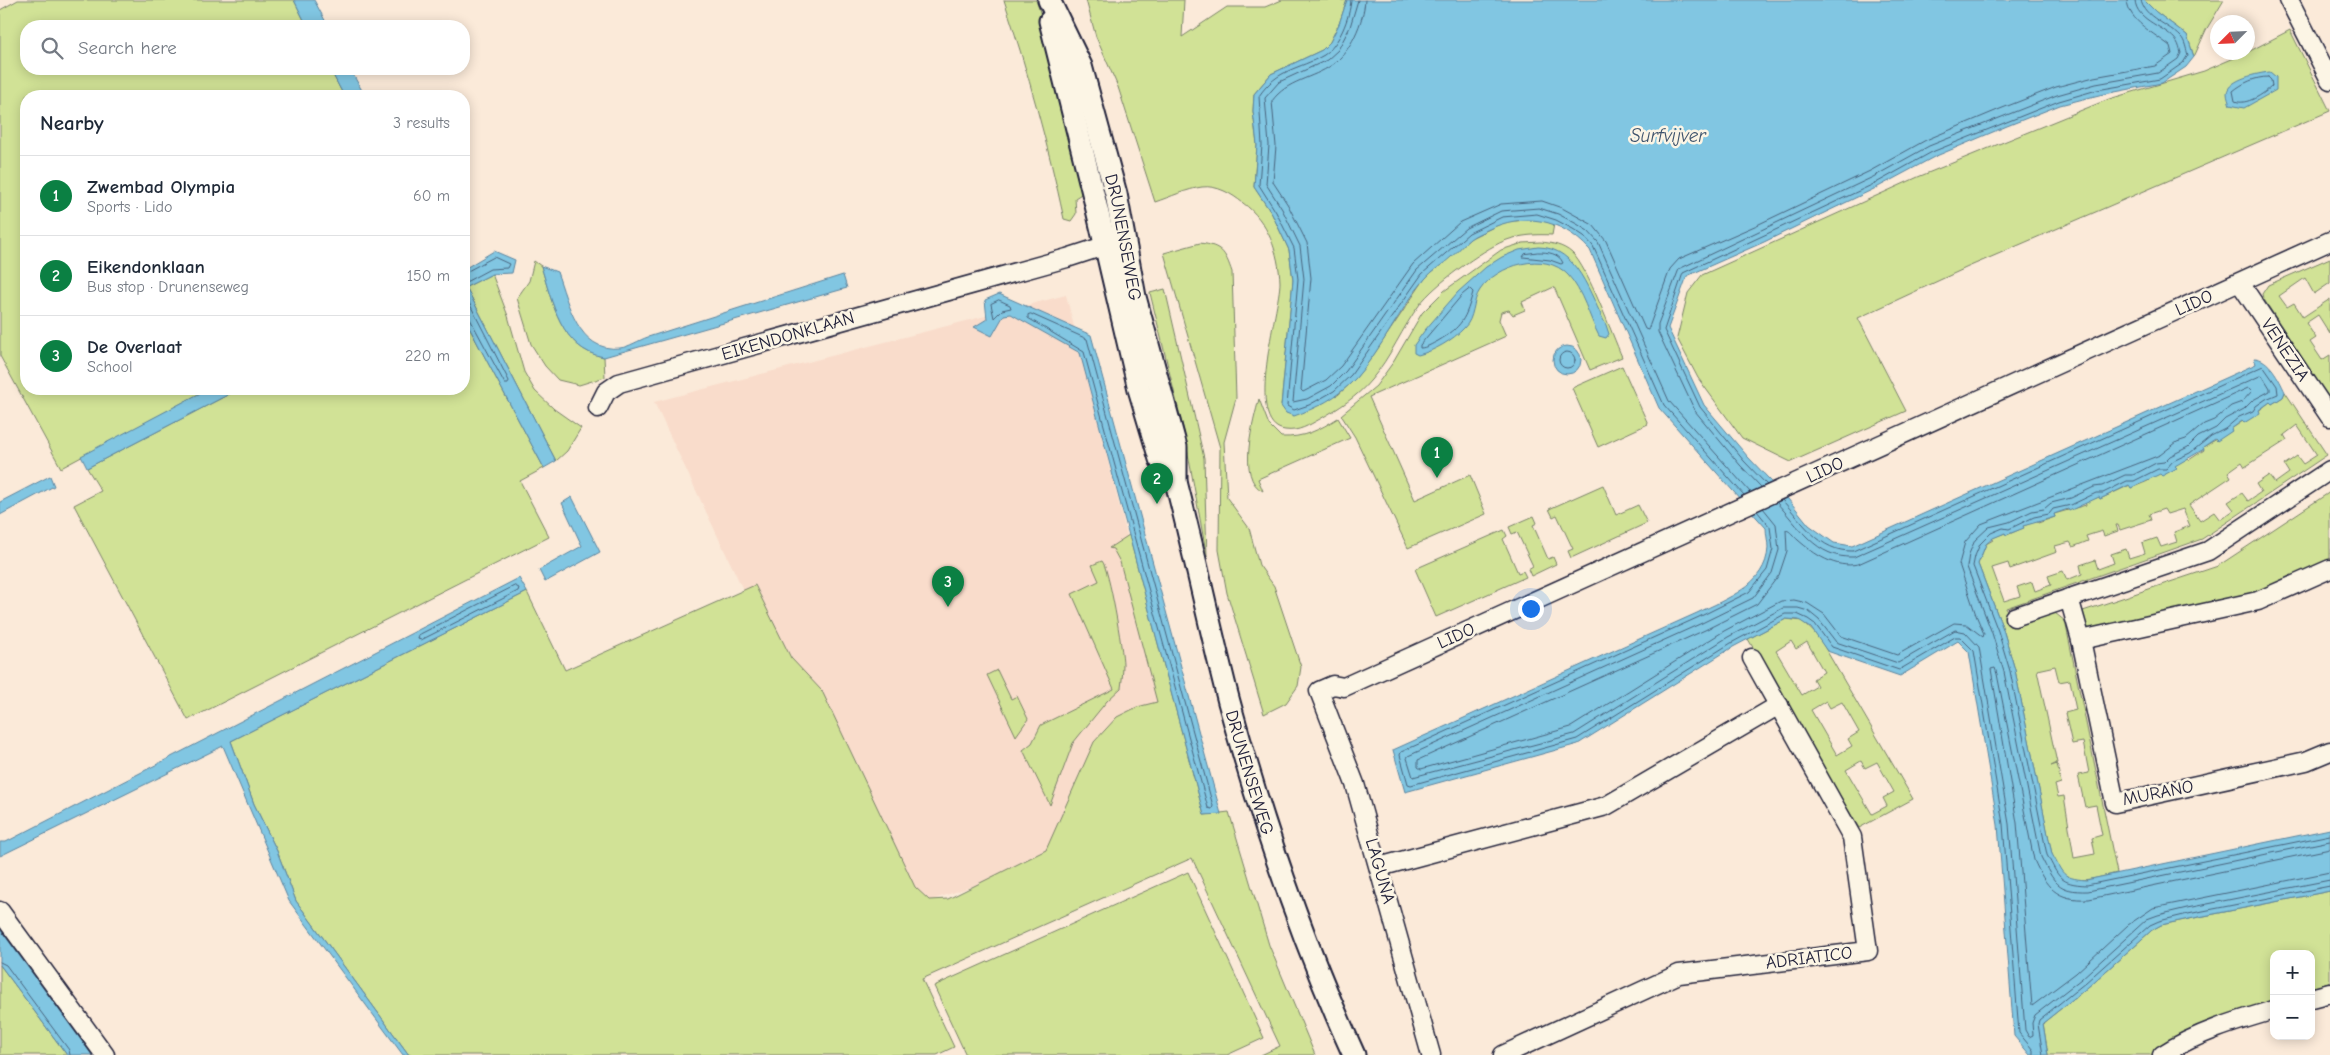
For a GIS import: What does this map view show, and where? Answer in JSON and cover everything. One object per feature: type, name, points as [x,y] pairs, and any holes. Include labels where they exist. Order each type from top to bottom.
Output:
[{"type":"street","name":"DRUNENSEWEG","points":[[1047,0],[1081,66],[1116,194],[1135,297],[1176,447],[1176,482],[1229,702],[1256,796],[1294,907],[1331,1005],[1354,1055]]},
{"type":"street","name":"DRUNENSEWEG","points":[[1047,0],[1139,389],[1160,459],[1176,482]]},
{"type":"street","points":[[2289,0],[2330,80]]},
{"type":"street","name":"LIDO","points":[[1319,691],[1333,686],[1344,687],[2330,241]]},
{"type":"street","points":[[1104,246],[1126,244]]},
{"type":"street","name":"EIKENDONKLAAN","points":[[598,408],[606,392],[619,383],[1104,246]]},
{"type":"street","name":"VENEZIA","points":[[2240,283],[2330,417]]},
{"type":"street","points":[[2014,617],[2208,551],[2330,470]]},
{"type":"street","points":[[2081,640],[2258,601],[2330,569]]},
{"type":"street","name":"MURANO","points":[[2069,598],[2081,640],[2115,803],[2306,761],[2330,751]]},
{"type":"street","name":"ADRIATICO","points":[[1503,1055],[1680,974],[1868,951],[1852,837],[1752,658]]},
{"type":"street","name":"LAGUNA","points":[[1319,691],[1355,784],[1431,1055]]},
{"type":"street","points":[[1379,867],[1606,806],[1779,706]]},
{"type":"street","points":[[0,910],[105,1055]]},
{"type":"street","points":[[2315,997],[2330,992]]},
{"type":"street","points":[[2162,1055],[2178,1045],[2227,1025],[2270,1011]]},
{"type":"shaded area","points":[[1066,295],[1197,811],[896,912],[654,402]]},
{"type":"green space","points":[[18,0],[294,0],[304,20],[20,20],[20,75],[333,75],[341,90],[20,90],[20,393],[0,356],[0,10]]},
{"type":"green space","points":[[1004,0],[1036,0],[1040,12],[1086,191],[1075,198],[1076,214],[1071,221],[1064,219],[1037,109]]},
{"type":"green space","points":[[1086,0],[1184,0],[1182,37],[1227,7],[1265,7],[1282,0],[1347,0],[1339,24],[1330,42],[1322,50],[1271,74],[1254,94],[1253,111],[1257,145],[1254,187],[1272,214],[1289,250],[1293,280],[1281,406],[1338,395],[1355,379],[1372,357],[1426,277],[1471,238],[1504,222],[1537,219],[1554,224],[1552,235],[1528,235],[1504,241],[1459,269],[1436,287],[1420,304],[1385,362],[1360,392],[1308,426],[1295,430],[1285,430],[1273,423],[1266,409],[1267,364],[1280,282],[1277,260],[1270,238],[1252,210],[1234,196],[1213,187],[1184,191],[1155,202],[1118,87],[1096,37]]},
{"type":"green space","points":[[2144,0],[2224,0],[2215,15],[2210,15],[2210,23],[2194,57],[2187,35],[2156,12]]},
{"type":"green space","points":[[2290,30],[2330,111],[1968,267],[1858,318],[1906,411],[1791,462],[1742,438],[1698,378],[1677,338],[1688,293],[1702,275],[1918,177],[2109,99],[2204,71],[2229,60],[2255,60],[2255,48]]},
{"type":"green space","points":[[1540,242],[1565,248],[1578,261],[1592,286],[1622,357],[1590,370],[1554,287],[1522,302],[1525,310],[1513,315],[1509,310],[1501,312],[1499,320],[1506,336],[1369,397],[1415,500],[1470,475],[1486,514],[1408,548],[1355,437],[1341,415],[1376,386],[1394,361],[1422,313],[1444,291],[1501,250],[1523,243]]},
{"type":"green space","points":[[1200,243],[1213,246],[1222,251],[1232,272],[1236,398],[1224,442],[1227,498],[1249,528],[1259,565],[1274,586],[1301,667],[1298,686],[1286,703],[1264,714],[1227,593],[1219,550],[1220,448],[1164,253]]},
{"type":"green space","points":[[2330,258],[2330,283],[2314,294],[2305,278],[2279,296],[2287,307],[2294,303],[2303,317],[2330,299],[2330,334],[2318,315],[2306,323],[2316,338],[2310,342],[2322,360],[2330,355],[2330,401],[2262,294],[2268,285]]},
{"type":"green space","points":[[534,261],[541,266],[560,322],[578,345],[589,353],[604,357],[605,377],[579,385],[558,380],[545,366],[531,344],[517,298],[529,281]]},
{"type":"green space","points":[[492,274],[508,316],[524,372],[535,391],[554,409],[581,428],[567,451],[556,461],[470,295],[470,285]]},
{"type":"green space","points":[[1165,289],[1204,458],[1207,557],[1184,432],[1150,293]]},
{"type":"green space","points":[[470,329],[544,468],[520,481],[549,537],[188,720],[74,505],[101,491],[87,468],[227,395],[470,395]]},
{"type":"green space","points":[[1622,366],[1648,424],[1598,447],[1572,388]]},
{"type":"green space","points":[[2285,392],[2327,455],[2202,539],[2006,608],[2012,627],[2055,613],[2065,621],[2117,873],[2086,880],[2070,878],[2058,869],[2052,855],[2015,670],[2003,629],[1978,564],[1986,544],[1993,540],[1992,538],[2005,533],[2007,535],[2037,521],[2038,523],[2055,517],[2054,514],[2086,505],[2085,502],[2099,497],[2100,499],[2130,485],[2131,488],[2148,481],[2147,479],[2187,458],[2189,460],[2204,450],[2203,447],[2231,431],[2231,429],[2244,422],[2270,402],[2272,404],[2283,397]],"holes":[[[2297,425],[2317,455],[2303,464],[2297,456],[2284,465],[2289,473],[2275,483],[2269,475],[2256,484],[2261,492],[2248,501],[2242,493],[2228,502],[2234,510],[2220,520],[2214,512],[2200,521],[2189,505],[2231,477],[2228,472],[2242,462],[2245,467],[2287,440],[2284,435]],[[2164,509],[2167,514],[2183,509],[2190,526],[2174,532],[2177,542],[2161,547],[2157,538],[2142,543],[2145,553],[2129,558],[2126,549],[2111,554],[2114,563],[2098,569],[2095,560],[2080,565],[2082,574],[2067,580],[2063,571],[2048,576],[2051,585],[2035,591],[2032,582],[2017,587],[2020,596],[2004,601],[1992,568],[2008,563],[2010,569],[2057,552],[2055,546],[2070,542],[2073,547],[2088,541],[2086,536],[2102,531],[2104,536],[2118,531],[2116,525],[2118,525],[2120,530],[2151,520],[2149,514]],[[2055,666],[2059,682],[2070,680],[2076,710],[2065,713],[2072,744],[2083,742],[2089,773],[2078,775],[2085,807],[2096,805],[2102,835],[2092,838],[2095,854],[2074,858],[2064,796],[2058,797],[2055,785],[2061,783],[2057,764],[2051,766],[2057,763],[2037,670]]]},
{"type":"green space","points":[[21,395],[197,395],[61,468]]},
{"type":"green space","points":[[1259,399],[1269,425],[1281,437],[1297,436],[1311,432],[1338,418],[1350,438],[1258,479],[1263,491],[1255,484],[1250,474],[1249,462],[1251,434]]},
{"type":"green space","points":[[1603,485],[1616,515],[1638,505],[1647,523],[1571,558],[1568,551],[1573,549],[1557,515],[1553,517],[1549,509]]},
{"type":"green space","points":[[2330,492],[2330,562],[2256,595],[2086,634],[2080,612],[2218,566]]},
{"type":"green space","points":[[1534,516],[1537,523],[1533,525],[1548,559],[1553,557],[1556,564],[1531,576],[1528,569],[1533,566],[1517,532],[1512,534],[1509,527]]},
{"type":"green space","points":[[1504,530],[1507,536],[1503,539],[1518,573],[1523,571],[1526,577],[1436,617],[1415,569]]},
{"type":"green space","points":[[1129,535],[1204,815],[1229,812],[1269,945],[1315,1055],[1261,1055],[1280,1046],[1192,858],[922,979],[954,1047],[937,1055],[409,1055],[296,901],[277,851],[254,804],[231,741],[527,592],[565,670],[755,585],[791,658],[822,691],[915,887],[929,900],[948,899],[1046,850],[1094,742],[1117,717],[1137,707],[1157,702],[1120,562],[1113,549],[1109,548]]},
{"type":"green space","points":[[1102,561],[1112,593],[1121,643],[1123,673],[1121,688],[1107,701],[1073,743],[1050,805],[1023,750],[1032,743],[1041,725],[1114,689],[1072,594],[1099,581],[1092,565]]},
{"type":"green space","points":[[1786,619],[1802,621],[1818,636],[1913,799],[1859,828],[1748,639]],"holes":[[[1791,641],[1796,649],[1807,642],[1824,672],[1813,679],[1817,686],[1802,695],[1776,651]],[[1826,701],[1830,708],[1842,702],[1859,732],[1848,739],[1852,746],[1837,755],[1811,710]],[[1861,761],[1865,768],[1877,762],[1894,792],[1883,798],[1887,806],[1872,814],[1846,770]]]},
{"type":"green space","points":[[997,670],[1011,699],[1017,696],[1028,719],[1016,736],[987,675]]},
{"type":"green space","points":[[1188,872],[1264,1038],[1227,1055],[966,1055],[934,986]]},
{"type":"green space","points":[[2330,891],[2330,983],[2315,987],[2315,950],[2270,950],[2270,1001],[2204,1023],[2151,1055],[2048,1055],[2043,1023],[2088,987],[2152,930],[2161,925]]},
{"type":"green space","points":[[0,965],[67,1055],[0,1055]]},
{"type":"water","points":[[294,0],[314,0],[325,20],[304,20]]},
{"type":"water","name":"Surfvijver","points":[[1347,0],[2144,0],[2156,12],[2187,35],[2194,57],[2186,67],[2162,83],[2099,95],[2060,105],[2007,126],[1934,157],[1878,187],[1764,242],[1687,276],[1668,328],[1704,405],[1809,525],[1834,543],[1852,546],[2256,364],[2254,358],[2264,361],[2269,365],[2285,392],[2283,397],[2272,404],[2270,402],[2259,410],[2260,413],[2244,423],[2242,421],[2231,429],[2232,431],[2217,441],[2215,439],[2203,447],[2204,449],[2175,466],[2177,468],[2162,476],[2160,474],[2131,488],[2129,485],[2069,511],[2068,509],[2054,514],[2055,517],[2023,526],[2024,528],[1993,538],[1986,544],[1978,564],[2003,629],[2015,670],[2052,854],[2061,870],[2067,876],[2086,880],[2330,829],[2330,891],[2161,925],[2152,930],[2088,987],[2043,1023],[2048,1055],[2030,1055],[2014,1036],[1998,825],[1969,652],[1958,641],[1900,676],[1827,651],[1811,628],[1799,620],[1786,619],[1733,647],[1578,744],[1405,792],[1393,750],[1732,596],[1743,589],[1760,572],[1766,561],[1768,546],[1766,528],[1659,408],[1590,250],[1567,231],[1542,221],[1528,220],[1501,224],[1470,239],[1425,279],[1407,303],[1374,355],[1355,379],[1334,397],[1311,409],[1294,416],[1286,413],[1281,406],[1293,280],[1289,250],[1272,214],[1254,187],[1257,145],[1253,111],[1254,94],[1271,74],[1322,50],[1330,42],[1339,24]]},
{"type":"water","points":[[2270,72],[2276,77],[2276,90],[2244,108],[2230,105],[2227,93],[2233,84],[2238,80]]},
{"type":"water","points":[[333,75],[353,75],[362,90],[341,90]]},
{"type":"water","points":[[1538,247],[1552,249],[1563,255],[1573,264],[1588,287],[1606,325],[1609,334],[1606,338],[1599,336],[1582,296],[1568,275],[1558,267],[1547,263],[1535,262],[1509,268],[1488,281],[1477,294],[1468,324],[1460,332],[1437,348],[1418,355],[1414,353],[1414,345],[1425,330],[1458,292],[1486,267],[1502,257],[1519,250]]},
{"type":"water","points":[[494,251],[515,260],[512,273],[492,274],[470,285],[470,265]]},
{"type":"water","points":[[541,266],[557,272],[577,323],[594,342],[606,347],[620,348],[630,345],[648,337],[843,275],[847,288],[604,357],[589,353],[568,334],[554,308]]},
{"type":"water","points":[[999,294],[1091,335],[1221,814],[1204,815],[1080,353],[1011,314],[1004,315],[992,336],[974,327],[987,319],[985,300]]},
{"type":"water","points":[[470,295],[556,461],[544,468],[470,329]]},
{"type":"water","points":[[1567,346],[1577,350],[1581,360],[1577,370],[1567,374],[1557,370],[1553,360],[1557,350]]},
{"type":"water","points":[[197,395],[227,395],[87,468],[81,456]]},
{"type":"water","points":[[50,476],[54,486],[0,515],[0,502]]},
{"type":"water","points":[[572,497],[600,552],[545,582],[539,570],[582,546],[562,503]]},
{"type":"water","points":[[519,578],[527,592],[231,741],[254,804],[277,851],[296,901],[409,1055],[403,1055],[289,901],[223,746],[0,856],[0,842],[6,842]]},
{"type":"water","points":[[0,920],[99,1055],[67,1055],[0,965]]},
{"type":"place","name":"Zwembad Olympia","points":[[1437,478]]},
{"type":"place","name":"Eikendonklaan","points":[[1157,504]]},
{"type":"place","name":"De Overlaat","points":[[948,607]]}]
